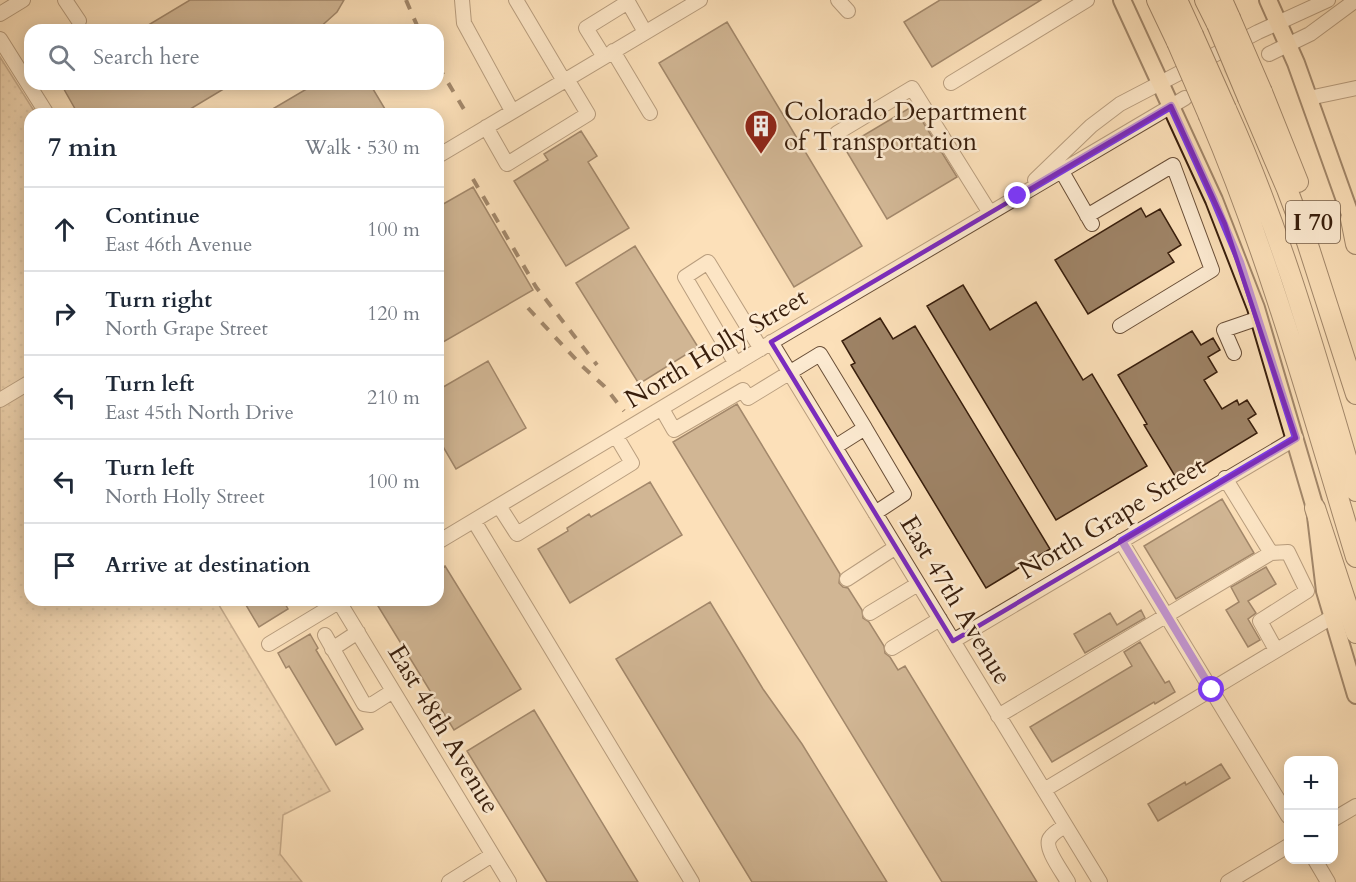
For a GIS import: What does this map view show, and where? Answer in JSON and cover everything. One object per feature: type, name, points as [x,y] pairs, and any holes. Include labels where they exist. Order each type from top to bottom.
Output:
[{"type":"highway","name":"I 70","points":[[1156,0],[1185,38],[1218,112],[1356,557]]},
{"type":"highway","points":[[1177,0],[1185,38]]},
{"type":"highway","points":[[1205,0],[1223,14]]},
{"type":"highway","name":"I 70","points":[[1223,14],[1255,95],[1302,191],[1356,356]]},
{"type":"highway","points":[[1255,95],[1294,189],[1356,394]]},
{"type":"highway","points":[[1218,112],[1273,222],[1305,318],[1356,491]]},
{"type":"highway","points":[[1353,226],[1356,244]]},
{"type":"highway","points":[[1298,365],[1356,530]]},
{"type":"highway","points":[[1315,508],[1356,633]]},
{"type":"main road","points":[[1122,0],[1160,82],[1178,102],[1259,318],[1315,508],[1321,562],[1332,617],[1356,695]]},
{"type":"main road","points":[[1268,0],[1289,45],[1309,98],[1353,226]]},
{"type":"street","points":[[0,14],[22,0]]},
{"type":"street","points":[[65,0],[79,21]]},
{"type":"street","points":[[462,0],[464,23],[512,111]]},
{"type":"street","points":[[486,127],[507,164],[588,114],[516,0]]},
{"type":"street","points":[[444,152],[700,0]]},
{"type":"street","points":[[837,0],[848,11]]},
{"type":"street","points":[[951,84],[1086,0]]},
{"type":"street","name":"North Holly Street","points":[[1018,196],[1099,119],[1160,82],[1278,22],[1328,0]]},
{"type":"street","points":[[1269,54],[1317,30],[1356,0]]},
{"type":"street","points":[[645,32],[630,1],[586,28],[608,54],[650,113]]},
{"type":"street","points":[[0,39],[24,77]]},
{"type":"street","points":[[837,133],[912,88],[990,213]]},
{"type":"street","points":[[1309,98],[1356,88]]},
{"type":"street","points":[[32,90],[43,108]]},
{"type":"street","name":"North Holly Street","points":[[444,538],[1178,102]]},
{"type":"street","points":[[1061,170],[1090,220],[1173,165],[1212,270],[1120,326]]},
{"type":"street","name":"East 47th Avenue","points":[[736,364],[685,277],[708,262],[766,346],[790,373],[1100,882]]},
{"type":"street","points":[[1234,353],[1224,330],[1259,318]]},
{"type":"street","points":[[662,409],[674,430],[743,390],[748,398],[820,354],[904,494],[875,513]]},
{"type":"street","points":[[0,400],[24,386]]},
{"type":"street","points":[[835,447],[864,428]]},
{"type":"street","points":[[499,506],[517,534],[632,463],[616,436]]},
{"type":"street","name":"North Grape Street","points":[[953,641],[1296,438]]},
{"type":"street","points":[[1225,478],[1271,554]]},
{"type":"street","points":[[474,521],[692,882]]},
{"type":"street","points":[[1122,541],[1284,810]]},
{"type":"street","points":[[847,579],[896,547]]},
{"type":"street","points":[[999,716],[1271,554],[1287,552],[1307,591],[1260,621],[1276,650]]},
{"type":"street","points":[[870,613],[918,584]]},
{"type":"street","points":[[269,644],[332,606]]},
{"type":"street","name":"East 48th Avenue","points":[[343,606],[509,882]]},
{"type":"street","points":[[1044,790],[1332,617]]},
{"type":"street","points":[[892,648],[940,619]]},
{"type":"street","points":[[332,649],[358,633]]},
{"type":"street","points":[[325,635],[364,704],[371,705],[393,691]]},
{"type":"street","points":[[1338,817],[1356,806]]},
{"type":"street","points":[[1065,826],[1048,841],[1048,848],[1068,882]]},
{"type":"street","points":[[1228,882],[1284,848]]},
{"type":"street","points":[[449,882],[492,855]]},
{"type":"street","points":[[1317,864],[1328,882]]},
{"type":"highlighted area","points":[[1171,106],[1225,224],[1296,438],[953,641],[771,342]]},
{"type":"shaded area","points":[[0,57],[32,108],[24,108],[24,606],[220,606],[330,791],[283,815],[280,854],[302,882],[0,882]]},
{"type":"building","points":[[190,0],[344,0],[337,12],[324,24],[150,24]]},
{"type":"building","points":[[940,0],[1041,0],[932,67],[904,22]]},
{"type":"building","name":"Colorado Department of Transportation","points":[[727,22],[862,246],[794,287],[659,63]]},
{"type":"building","points":[[64,90],[222,90],[192,108],[75,108]]},
{"type":"building","points":[[305,90],[374,90],[384,108],[274,108]]},
{"type":"building","points":[[913,106],[957,177],[887,219],[844,147]]},
{"type":"building","points":[[581,131],[597,156],[588,162],[629,228],[566,266],[514,181],[548,160],[544,154]]},
{"type":"building","points":[[473,187],[533,290],[444,342],[444,204]]},
{"type":"building","points":[[1141,208],[1146,217],[1160,209],[1181,245],[1168,253],[1174,262],[1088,314],[1055,260]]},
{"type":"building","points":[[635,246],[698,347],[639,384],[576,283]]},
{"type":"building","points":[[963,285],[990,330],[1036,302],[1083,380],[1092,374],[1147,466],[1056,520],[927,306]]},
{"type":"building","points":[[880,318],[893,339],[915,326],[1050,549],[986,588],[851,365],[855,363],[842,341]]},
{"type":"building","points":[[1192,331],[1201,345],[1213,338],[1220,350],[1208,357],[1217,372],[1204,380],[1222,409],[1237,400],[1239,405],[1247,400],[1256,414],[1248,419],[1257,433],[1178,481],[1144,425],[1147,424],[1118,375]]},
{"type":"building","points":[[488,361],[526,428],[456,469],[444,448],[444,387]]},
{"type":"building","points":[[737,404],[840,574],[839,583],[848,588],[862,610],[863,618],[869,622],[884,646],[885,653],[898,670],[905,666],[1037,882],[942,882],[673,442]]},
{"type":"building","points":[[650,482],[682,535],[570,603],[538,549],[568,531],[567,528],[589,514],[591,517]]},
{"type":"building","points":[[1222,499],[1254,553],[1176,599],[1144,546]]},
{"type":"building","points":[[444,567],[521,689],[454,730],[378,606],[444,606]]},
{"type":"building","points":[[1266,567],[1276,584],[1248,601],[1256,613],[1248,619],[1260,640],[1248,647],[1226,610],[1239,602],[1231,587]]},
{"type":"building","points":[[710,602],[763,689],[802,744],[887,882],[752,882],[616,659]]},
{"type":"building","points":[[247,606],[286,606],[288,609],[259,627]]},
{"type":"building","points":[[1141,610],[1145,618],[1085,653],[1074,634],[1110,613],[1117,625]]},
{"type":"building","points":[[310,634],[318,648],[316,650],[363,729],[336,745],[289,666],[286,668],[278,653]]},
{"type":"building","points":[[1140,642],[1165,683],[1169,681],[1175,692],[1052,762],[1030,727],[1132,666],[1124,652]]},
{"type":"building","points":[[534,710],[638,882],[547,882],[467,751]]},
{"type":"building","points":[[1221,764],[1230,778],[1158,821],[1148,804]]},
{"type":"tunnel","points":[[1208,86],[1269,54]]},
{"type":"railway","points":[[406,0],[416,24]]},
{"type":"railway","points":[[444,76],[465,111]]},
{"type":"railway","points":[[473,179],[536,287],[597,365]]},
{"type":"railway","points":[[528,308],[604,386],[624,411]]},
{"type":"place","name":"Colorado Department of Transportation","points":[[761,155]]},
{"type":"route","points":[[1018,196],[1171,106],[1240,262],[1296,438],[1122,541],[1212,690]]}]
